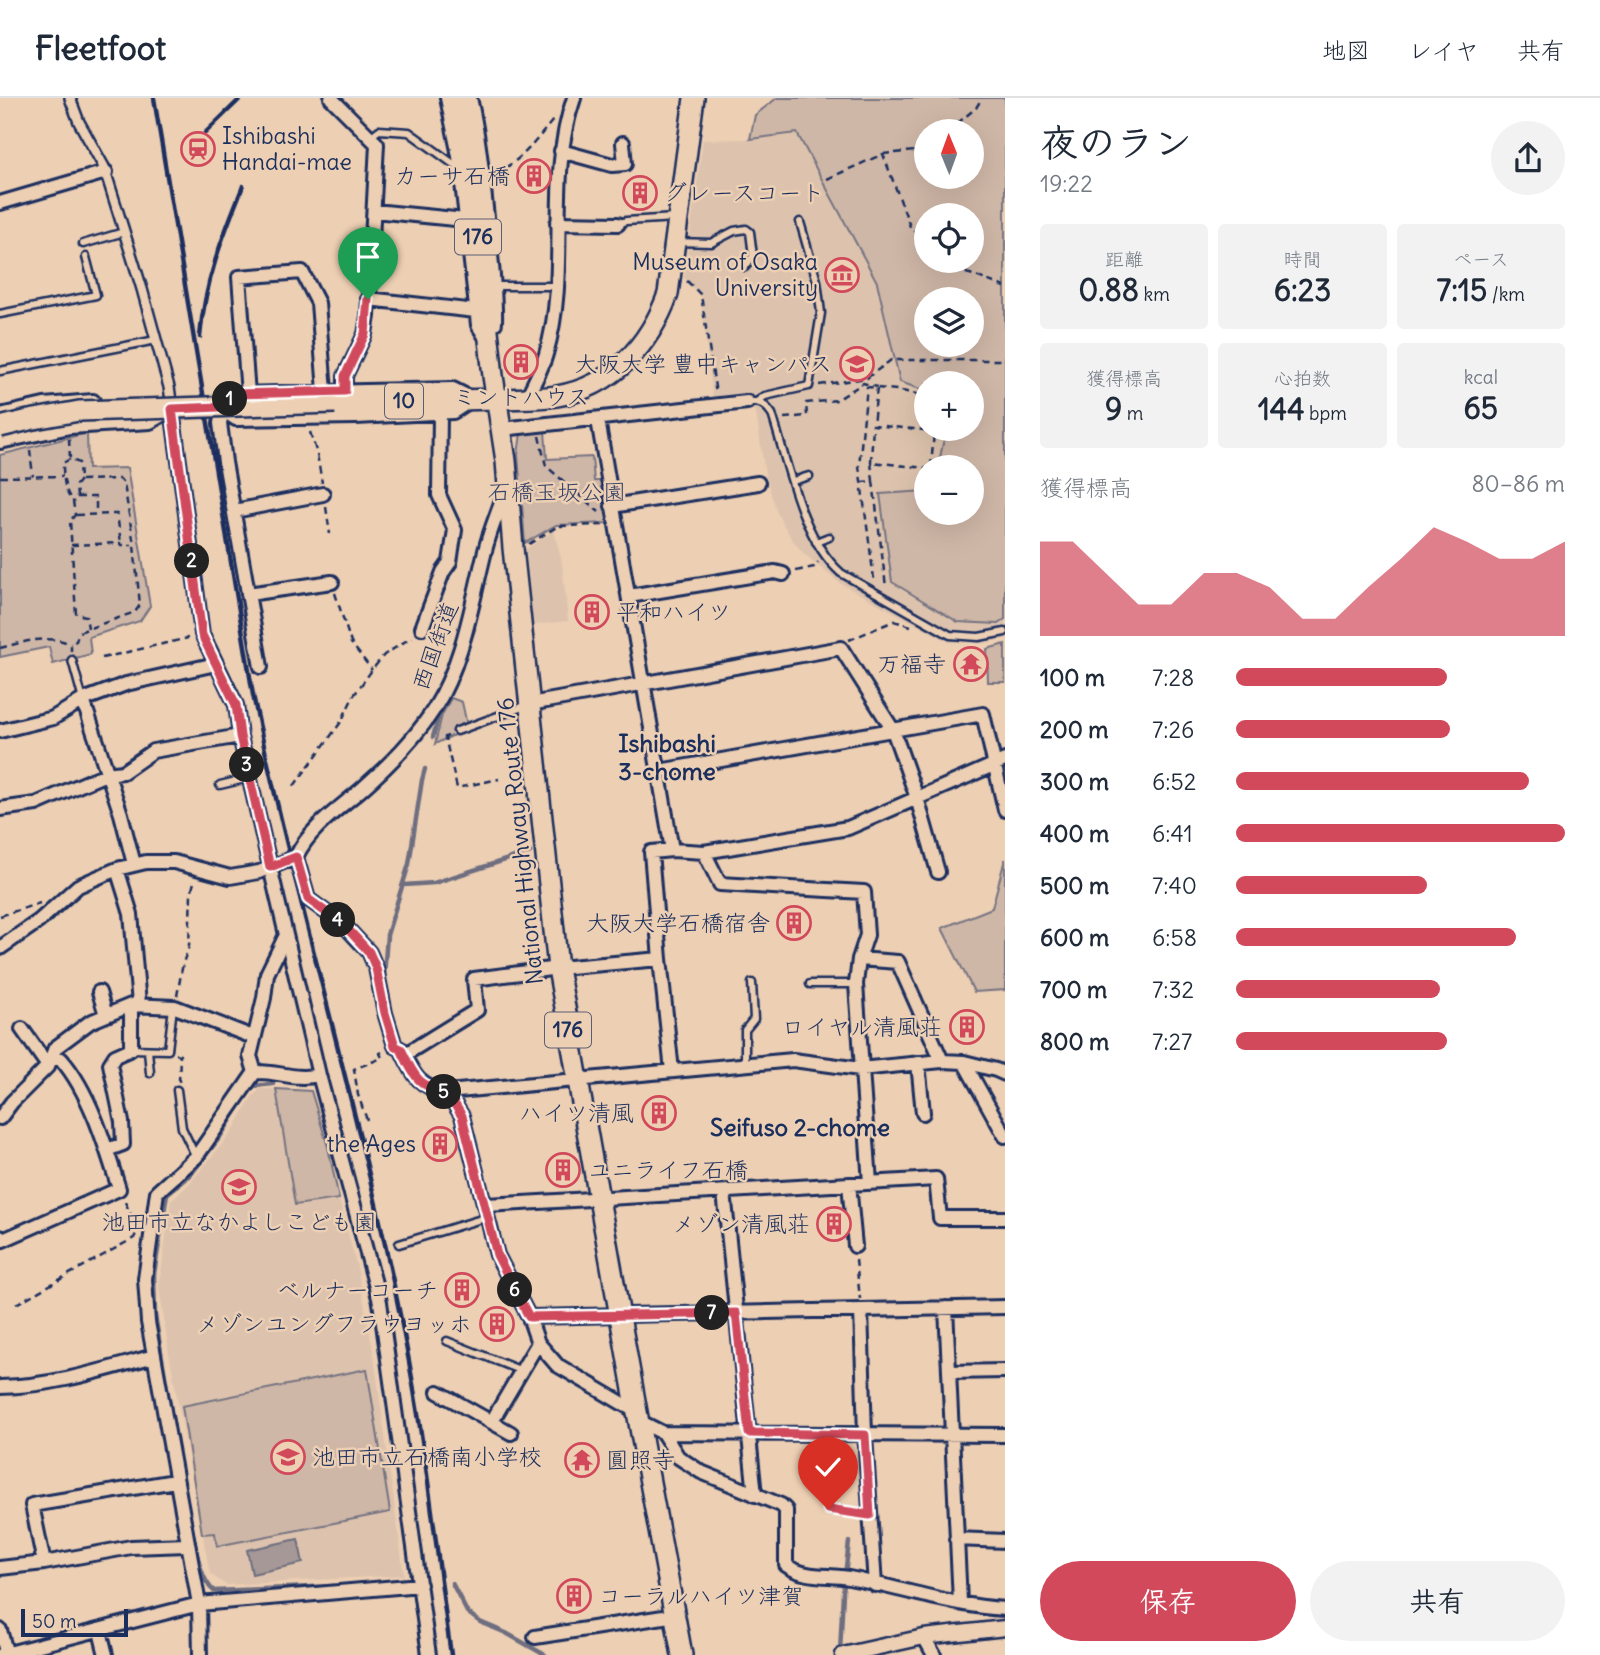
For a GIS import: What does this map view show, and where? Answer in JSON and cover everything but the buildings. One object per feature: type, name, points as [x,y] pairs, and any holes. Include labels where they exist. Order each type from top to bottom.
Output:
[{"type":"main road","name":"National Highway Route 176","points":[[459,98],[466,130],[502,429],[558,968],[682,1655]]},
{"type":"main road","points":[[497,399],[556,396],[580,391],[601,381],[635,352],[659,318],[668,294],[694,98]]},
{"type":"main road","name":"10","points":[[0,428],[29,419],[79,411],[335,395],[497,399]]},
{"type":"street","points":[[70,98],[79,122],[105,170],[156,340],[172,409],[202,635],[236,705],[240,736],[319,1075],[380,1302],[429,1655]]},
{"type":"street","points":[[331,98],[377,144],[365,334],[335,395]]},
{"type":"street","points":[[447,98],[454,124],[478,325],[490,344]]},
{"type":"street","points":[[470,98],[476,122],[495,286],[495,323],[490,344]]},
{"type":"street","points":[[527,398],[546,355],[552,325],[562,223],[568,113],[573,98]]},
{"type":"street","points":[[565,152],[612,165],[625,164],[623,143]]},
{"type":"street","points":[[0,203],[105,170]]},
{"type":"street","points":[[374,211],[465,220]]},
{"type":"street","points":[[562,223],[618,224]]},
{"type":"street","points":[[248,394],[239,277],[302,272],[318,303],[335,395]]},
{"type":"street","points":[[368,299],[476,311]]},
{"type":"street","points":[[261,667],[225,462],[221,409],[236,394],[335,395]]},
{"type":"street","points":[[0,415],[58,404],[148,399],[172,409],[221,409],[236,419],[440,414],[453,412],[473,399]]},
{"type":"street","points":[[502,429],[752,401]]},
{"type":"street","points":[[58,404],[66,432]]},
{"type":"street","points":[[0,442],[150,422],[172,409]]},
{"type":"street","points":[[422,628],[443,572],[450,562],[455,530],[439,495],[440,414]]},
{"type":"street","points":[[598,420],[672,850]]},
{"type":"street","name":"西国街道","points":[[296,857],[323,821],[400,754],[440,699],[454,665],[490,535],[508,483]]},
{"type":"street","points":[[612,506],[758,483]]},
{"type":"street","points":[[234,511],[323,494]]},
{"type":"street","points":[[629,596],[775,572],[783,574]]},
{"type":"street","points":[[248,594],[332,582]]},
{"type":"street","points":[[530,704],[841,648],[893,730],[917,798],[938,872]]},
{"type":"street","points":[[0,731],[53,718],[83,700],[126,684],[216,664]]},
{"type":"street","points":[[83,700],[121,814],[134,864]]},
{"type":"street","points":[[659,771],[983,714],[1000,762],[1005,810]]},
{"type":"street","points":[[0,809],[36,804],[106,774],[123,772],[153,751],[240,736]]},
{"type":"street","points":[[672,1071],[651,852],[704,852],[848,828],[1000,762]]},
{"type":"street","points":[[704,852],[720,884],[864,892],[867,935],[859,959],[856,984],[870,1183]]},
{"type":"street","points":[[0,946],[39,921],[78,886],[117,869],[146,862],[174,862],[230,877],[259,872],[296,857],[308,899],[345,926],[369,952],[376,968],[385,1013],[399,1051],[423,1085],[432,1090],[447,1092],[793,1060],[860,1069],[942,1060],[964,1062],[1005,1074]]},
{"type":"street","points":[[107,1150],[123,1144],[122,1122],[110,1064],[115,1056],[131,1049],[135,1004],[136,951],[131,914],[117,869]]},
{"type":"street","points":[[255,1072],[250,1056],[267,974],[286,935]]},
{"type":"street","points":[[399,1051],[477,1010],[474,979],[660,958]]},
{"type":"street","points":[[859,959],[898,962],[942,1060]]},
{"type":"street","points":[[99,992],[106,1015]]},
{"type":"street","points":[[0,1118],[50,1062],[55,1048],[90,1022],[135,1004],[174,1007],[253,1037]]},
{"type":"street","points":[[22,1029],[50,1062]]},
{"type":"street","points":[[0,1237],[3,1240],[119,1189],[107,1150],[69,1069],[61,1059],[50,1062]]},
{"type":"street","points":[[964,1062],[1005,1136]]},
{"type":"street","points":[[918,1063],[923,1113]]},
{"type":"street","points":[[255,1072],[277,1073],[294,1078],[319,1075]]},
{"type":"street","points":[[200,1655],[199,1604],[153,1356],[145,1279],[157,1192],[196,1157],[255,1072]]},
{"type":"street","points":[[447,1092],[462,1116],[497,1255],[529,1317],[538,1343],[557,1365],[663,1433],[678,1457],[701,1472],[780,1504],[786,1510],[786,1565],[795,1572],[847,1578],[960,1602],[1005,1608]]},
{"type":"street","points":[[487,1211],[599,1200],[936,1178],[940,1218],[1005,1218]]},
{"type":"street","points":[[849,1184],[855,1246]]},
{"type":"street","points":[[724,1192],[755,1495]]},
{"type":"street","points":[[529,1317],[1005,1307]]},
{"type":"street","points":[[946,1308],[960,1602]]},
{"type":"street","points":[[861,1310],[865,1435],[875,1585]]},
{"type":"street","points":[[492,1421],[538,1343]]},
{"type":"street","points":[[0,1387],[72,1379],[153,1356]]},
{"type":"street","points":[[949,1372],[1005,1371]]},
{"type":"street","points":[[438,1392],[511,1433]]},
{"type":"street","points":[[663,1433],[1005,1436]]},
{"type":"street","points":[[44,1563],[32,1505],[175,1481]]},
{"type":"street","points":[[956,1539],[1005,1541]]},
{"type":"street","points":[[0,1568],[131,1547],[187,1545]]},
{"type":"street","points":[[0,1630],[5,1654],[199,1604],[421,1585]]},
{"type":"street","points":[[535,1637],[676,1615]]},
{"type":"street","points":[[843,1655],[925,1637],[1005,1628]]},
{"type":"street","points":[[100,1631],[106,1655]]},
{"type":"street","points":[[925,1637],[934,1655]]},
{"type":"lane","points":[[370,137],[379,130],[409,132],[460,169]]},
{"type":"lane","points":[[618,224],[626,221],[677,218]]},
{"type":"lane","points":[[752,401],[809,386],[821,313],[817,281],[800,222]]},
{"type":"lane","points":[[674,242],[711,243],[734,230],[746,229],[750,232],[753,256],[745,267]]},
{"type":"lane","points":[[83,244],[124,232]]},
{"type":"lane","points":[[0,314],[96,295],[86,257]]},
{"type":"lane","points":[[495,286],[556,286]]},
{"type":"lane","points":[[0,371],[156,340]]},
{"type":"lane","points":[[135,400],[136,423]]},
{"type":"lane","points":[[752,401],[766,406],[774,420],[803,513],[824,555],[841,573],[950,635],[991,636],[1005,632]]},
{"type":"lane","points":[[793,481],[809,476]]},
{"type":"lane","points":[[816,542],[829,537]]},
{"type":"lane","points":[[72,660],[83,700]]},
{"type":"lane","points":[[457,731],[530,704]]},
{"type":"lane","points":[[220,785],[250,778]]},
{"type":"lane","points":[[745,1064],[745,1030],[754,1019],[752,982]]},
{"type":"lane","points":[[810,984],[856,984]]},
{"type":"lane","points":[[131,1049],[168,1050],[174,1007]]},
{"type":"lane","points":[[148,1050],[150,1073]]},
{"type":"lane","points":[[177,1090],[182,1128],[196,1157]]},
{"type":"lane","points":[[399,1244],[487,1211]]},
{"type":"lane","points":[[447,1341],[522,1371]]},
{"type":"lane","points":[[828,1509],[870,1515]]},
{"type":"path","points":[[963,119],[976,108],[982,98]]},
{"type":"path","points":[[483,180],[515,163],[560,114],[568,113]]},
{"type":"path","points":[[827,179],[883,154],[914,151]]},
{"type":"path","points":[[883,154],[914,231]]},
{"type":"path","points":[[965,273],[1005,288]]},
{"type":"path","points":[[684,278],[701,295],[717,404]]},
{"type":"path","points":[[809,386],[867,378],[891,360],[1005,360]]},
{"type":"path","points":[[774,420],[807,416],[806,403],[837,400],[863,383],[877,388]]},
{"type":"path","points":[[876,593],[859,466],[867,387],[914,394]]},
{"type":"path","points":[[877,388],[871,462],[888,600]]},
{"type":"path","points":[[306,418],[317,454],[330,534]]},
{"type":"path","points":[[873,425],[914,428]]},
{"type":"path","points":[[538,426],[546,466],[599,512]]},
{"type":"path","points":[[66,432],[70,459]]},
{"type":"path","points":[[29,446],[33,476]]},
{"type":"path","points":[[70,459],[63,463],[63,476],[67,496],[73,501],[75,515]]},
{"type":"path","points":[[70,459],[79,463],[80,480],[76,485],[76,497],[73,501]]},
{"type":"path","points":[[871,462],[914,467]]},
{"type":"path","points":[[0,477],[63,476]]},
{"type":"path","points":[[71,644],[79,632],[135,612],[140,605],[124,484],[120,479],[80,480]]},
{"type":"path","points":[[861,482],[873,481]]},
{"type":"path","points":[[66,485],[76,485]]},
{"type":"path","points":[[76,497],[96,497],[96,514]]},
{"type":"path","points":[[88,628],[86,616],[76,614],[70,521],[75,515],[117,514],[121,543]]},
{"type":"path","points":[[524,546],[558,526],[615,525]]},
{"type":"path","points":[[72,545],[134,545]]},
{"type":"path","points":[[783,574],[814,567],[824,555]]},
{"type":"path","points":[[332,582],[351,643],[372,670]]},
{"type":"path","points":[[841,648],[842,643],[894,621],[934,633],[942,631]]},
{"type":"path","points":[[294,786],[341,722],[354,695],[372,670],[384,656],[422,628]]},
{"type":"path","points":[[102,658],[202,635]]},
{"type":"path","points":[[0,648],[30,640],[59,639],[71,644]]},
{"type":"path","points":[[71,644],[72,660]]},
{"type":"path","points":[[447,743],[457,788],[499,779]]},
{"type":"path","points":[[174,1007],[189,946],[191,894],[197,869]]},
{"type":"path","points":[[0,916],[24,906],[66,897]]},
{"type":"path","points":[[168,1050],[170,1054],[180,1055],[181,1077],[177,1090]]},
{"type":"path","points":[[367,1120],[358,1095],[354,1069],[382,1058],[380,1053],[399,1051]]},
{"type":"path","points":[[16,1304],[134,1238],[138,1230],[119,1189]]},
{"type":"path","points":[[855,1246],[861,1310]]},
{"type":"shaded area","name":"大阪大学 豊中キャンパス","points":[[777,98],[1005,98],[1005,639],[984,643],[949,642],[841,584],[804,554],[777,513],[765,474],[756,412],[748,407],[747,396],[713,399],[701,297],[684,278],[703,140],[750,139],[755,115]]},
{"type":"shaded area","points":[[554,530],[562,563],[568,621],[533,625],[526,549]]},
{"type":"shaded area","name":"池田市立石橋南小学校","points":[[260,1089],[276,1089],[295,1205],[339,1199],[357,1267],[374,1356],[404,1575],[226,1585],[210,1574],[159,1287],[171,1201],[189,1184],[232,1132],[252,1097]]},
{"type":"shaded area","points":[[298,1539],[303,1563],[252,1574],[247,1550]]},
{"type":"green space","points":[[777,98],[1005,98],[1005,619],[998,624],[958,622],[892,582],[880,494],[914,492],[914,525],[984,525],[984,455],[941,455],[943,441],[984,441],[984,371],[914,371],[914,387],[900,382],[877,282],[797,133],[750,139],[755,115]]},
{"type":"green space","name":"石橋玉坂公園","points":[[545,431],[547,459],[592,457],[594,481],[603,481],[608,523],[556,525],[525,543],[518,455],[521,433]]},
{"type":"green space","points":[[87,433],[88,469],[127,468],[150,606],[140,621],[89,637],[91,654],[53,664],[49,647],[0,657],[0,455]]},
{"type":"green space","points":[[1005,644],[1005,682],[988,682],[987,649]]},
{"type":"green space","points":[[451,698],[462,702],[467,725],[454,727],[454,735],[435,744],[442,715]]},
{"type":"green space","points":[[1005,859],[1005,990],[974,992],[942,928],[992,908]]},
{"type":"green space","points":[[276,1089],[311,1091],[328,1147],[339,1199],[295,1205]]},
{"type":"green space","points":[[367,1369],[390,1512],[217,1546],[215,1533],[202,1534],[182,1406]]},
{"type":"waterway","points":[[572,127],[581,98]]},
{"type":"waterway","points":[[433,737],[439,715],[459,673],[474,629]]},
{"type":"waterway","points":[[384,976],[387,935],[409,864],[425,769]]},
{"type":"waterway","points":[[404,885],[434,883],[530,852]]},
{"type":"waterway","points":[[179,1462],[155,1315],[154,1274],[167,1194],[192,1173],[254,1086],[273,1084]]},
{"type":"waterway","points":[[189,1515],[200,1567],[214,1591],[336,1586]]},
{"type":"waterway","points":[[840,1653],[849,1542]]},
{"type":"waterway","points":[[349,1585],[389,1582]]},
{"type":"waterway","points":[[452,1583],[467,1612],[480,1622],[545,1655]]},
{"type":"railway","points":[[154,98],[253,695],[369,1175],[404,1335],[424,1455],[451,1655]]},
{"type":"railway","points":[[205,133],[241,98]]},
{"type":"railway","points":[[200,337],[210,279],[243,186]]},
{"type":"place","name":"Ishibashi Handai-mae","points":[[198,149]]},
{"type":"place","name":"カーサ石橋","points":[[534,176]]},
{"type":"place","name":"グレースコート","points":[[640,193]]},
{"type":"place","name":"Museum of Osaka University","points":[[842,275]]},
{"type":"place","name":"ミントハウス","points":[[521,362]]},
{"type":"place","name":"大阪大学 豊中キャンパス","points":[[857,364]]},
{"type":"place","name":"平和ハイツ","points":[[592,612]]},
{"type":"place","name":"万福寺","points":[[971,664]]},
{"type":"place","name":"大阪大学石橋宿舎","points":[[794,923]]},
{"type":"place","name":"ロイヤル清風荘","points":[[967,1027]]},
{"type":"place","name":"ハイツ清風","points":[[659,1113]]},
{"type":"place","name":"the Ages","points":[[440,1144]]},
{"type":"place","name":"ユニライフ石橋","points":[[563,1170]]},
{"type":"place","name":"池田市立なかよしこども園","points":[[239,1187]]},
{"type":"place","name":"メゾン清風荘","points":[[834,1224]]},
{"type":"place","name":"ベルナーコーチ","points":[[462,1290]]},
{"type":"place","name":"メゾンユングフラウヨッホ","points":[[497,1324]]},
{"type":"place","name":"池田市立石橋南小学校","points":[[288,1457]]},
{"type":"place","name":"圓照寺","points":[[582,1460]]},
{"type":"place","name":"コーラルハイツ津賀","points":[[574,1596]]},
{"type":"district","name":"Ishibashi 3-chome","points":[[667,758]]},
{"type":"district","name":"Seifuso 2-chome","points":[[800,1128]]},
{"type":"route","points":[[368,299],[365,334],[345,376],[345,391],[236,394],[219,407],[172,409],[202,635],[236,705],[240,736],[270,867],[296,857],[308,899],[345,926],[369,952],[376,968],[395,1046],[401,1049],[423,1085],[432,1090],[447,1092],[462,1116],[497,1255],[529,1317],[736,1313],[749,1433],[865,1435],[870,1515],[828,1509]]}]
